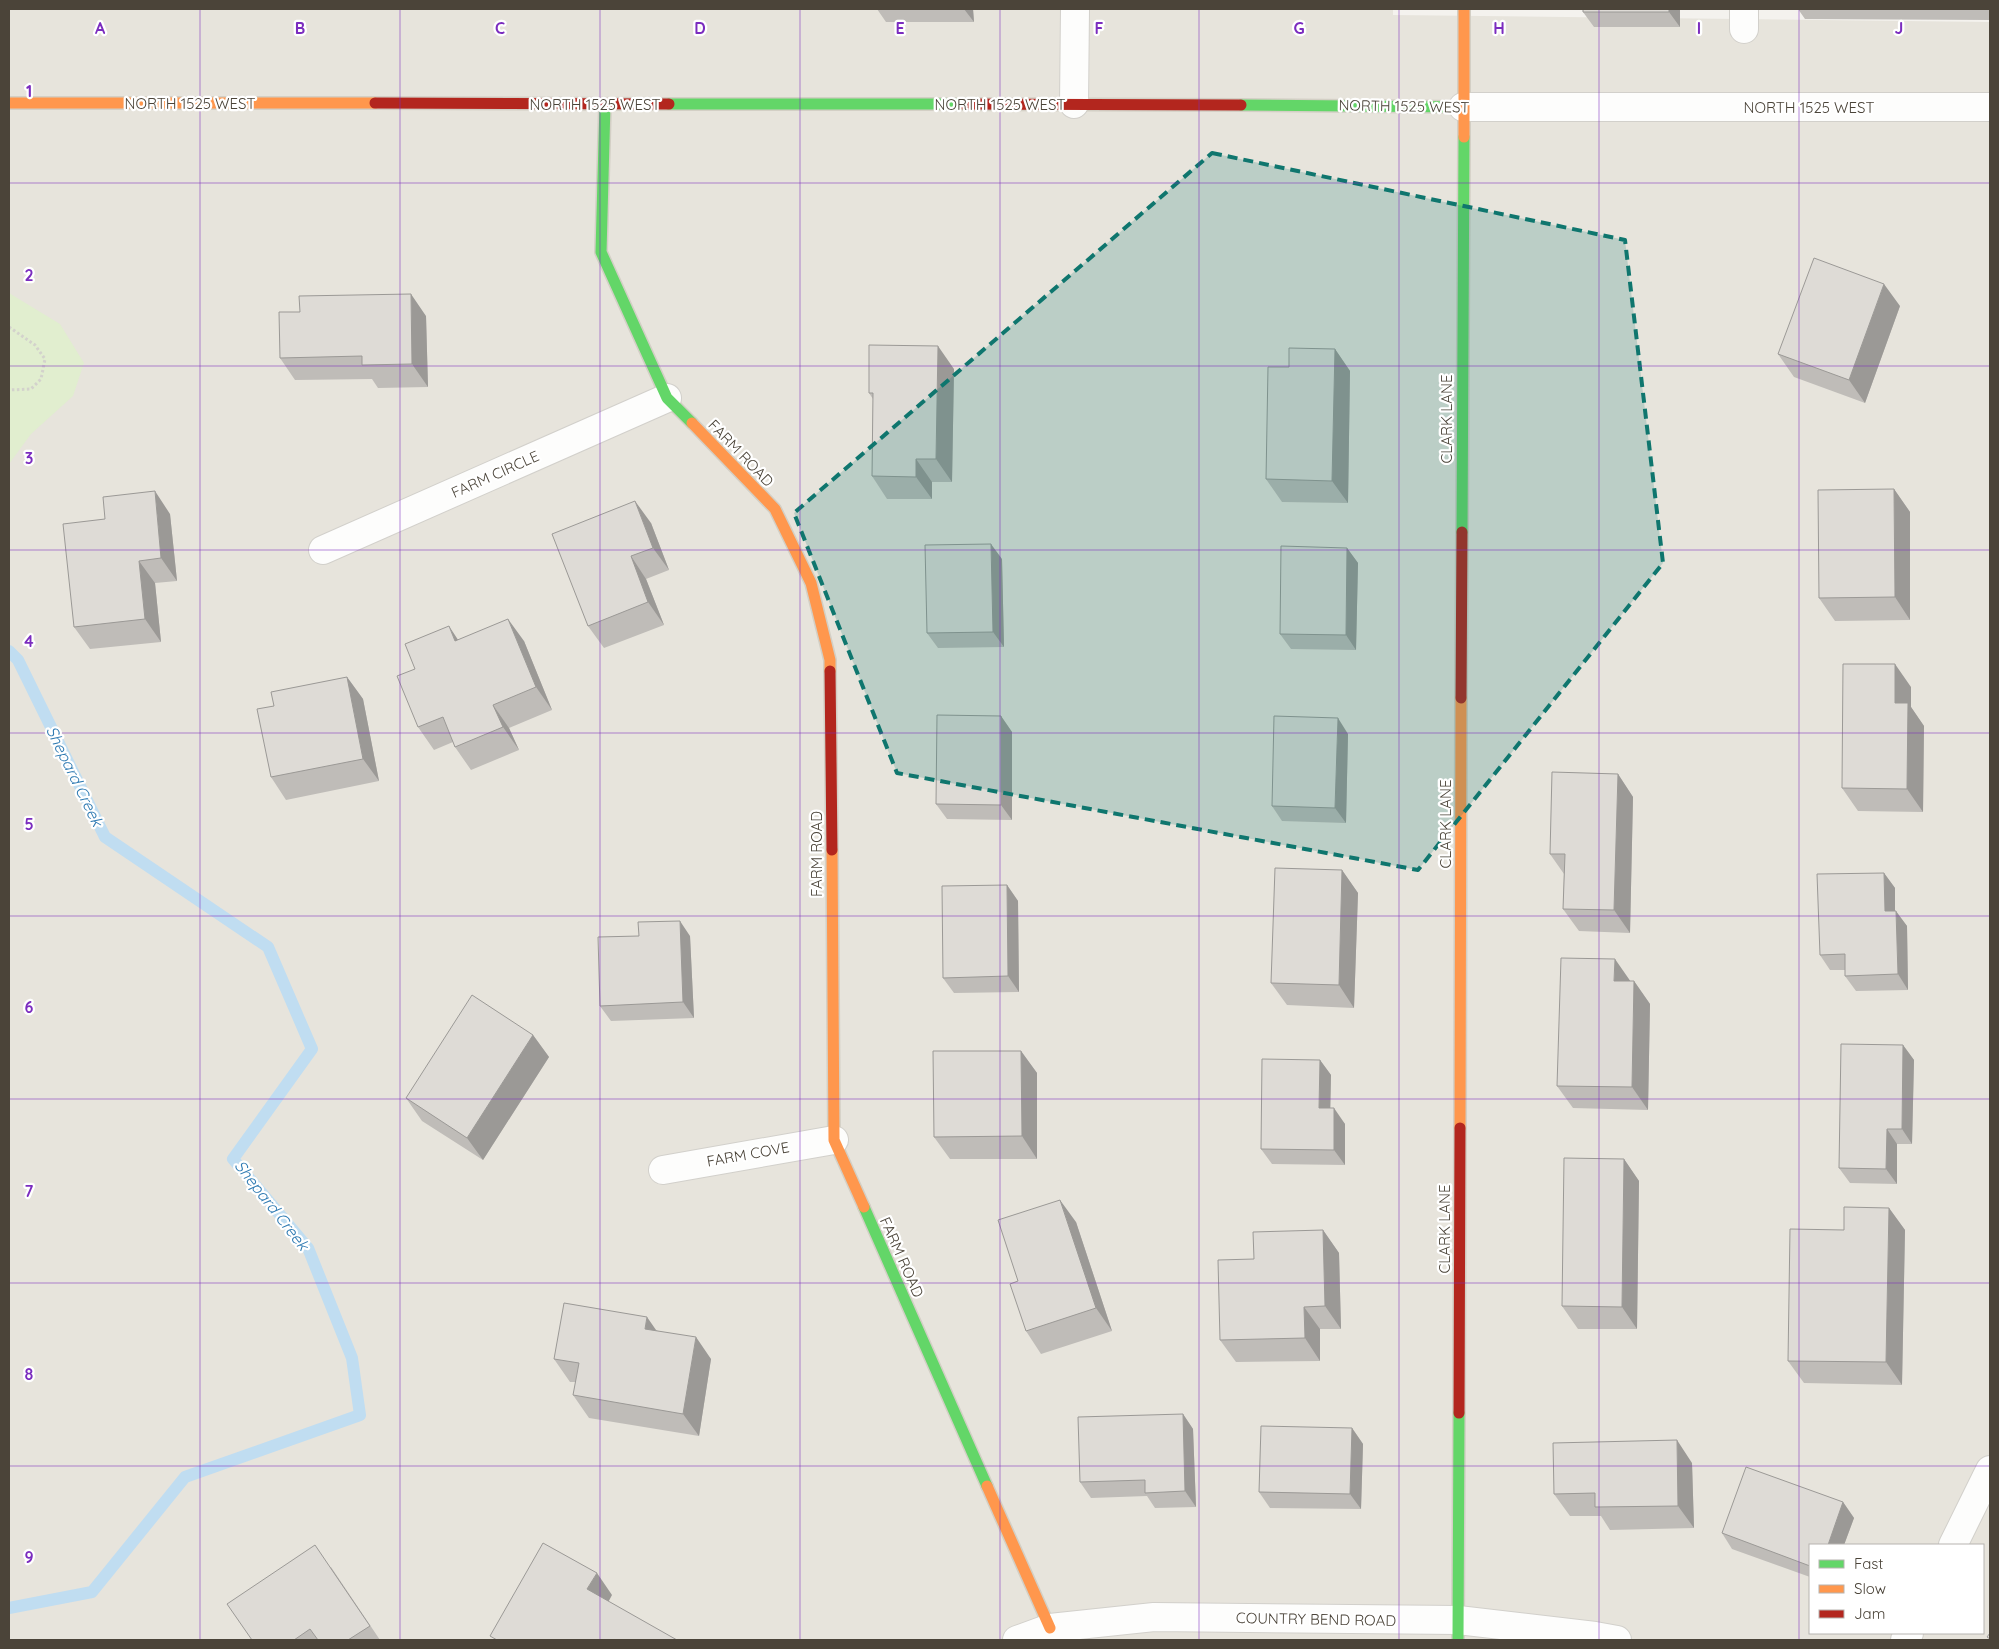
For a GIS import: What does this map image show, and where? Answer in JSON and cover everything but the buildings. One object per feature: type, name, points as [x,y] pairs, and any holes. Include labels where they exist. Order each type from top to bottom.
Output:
[{"type":"street","points":[[1074,104],[1075,9]]},
{"type":"street","name":"CLARK LANE","points":[[1458,1630],[1464,9]]},
{"type":"street","name":"NORTH 1525 WEST","points":[[9,103],[1990,107]]},
{"type":"street","name":"FARM ROAD","points":[[605,104],[602,252],[667,398],[775,508],[811,583],[830,660],[834,1140],[1050,1628]]},
{"type":"street","name":"FARM CIRCLE","points":[[323,550],[667,398]]},
{"type":"street","name":"FARM COVE","points":[[663,1170],[834,1140]]},
{"type":"street","points":[[1953,1544],[1990,1470]]},
{"type":"street","name":"COUNTRY BEND ROAD","points":[[1017,1640],[1050,1628],[1154,1617],[1595,1636],[1617,1640]]},
{"type":"path","points":[[9,327],[35,345],[46,359],[41,379],[30,389],[9,390]]},
{"type":"highlighted area","points":[[1212,153],[1625,240],[1663,563],[1418,870],[897,773],[794,513]]},
{"type":"shaded area","points":[[9,9],[1393,9],[1393,15],[1990,22],[1990,1640],[9,1640]]},
{"type":"green space","points":[[9,293],[60,324],[84,363],[73,396],[31,434],[9,464]]},
{"type":"waterway","name":"Shepard Creek","points":[[9,651],[18,660],[105,837],[268,947],[312,1049],[233,1159],[308,1248],[352,1358],[360,1415],[185,1477],[92,1592],[9,1608]]},
{"type":"traffic: fast","points":[[605,104],[601,252],[667,398],[692,423]]},
{"type":"traffic: fast","points":[[669,104],[963,104]]},
{"type":"traffic: fast","points":[[1241,105],[1463,107]]},
{"type":"traffic: fast","points":[[1462,532],[1464,137]]},
{"type":"traffic: fast","points":[[864,1207],[987,1486]]},
{"type":"traffic: fast","points":[[1458,1640],[1459,1413]]},
{"type":"traffic: slow","points":[[1464,9],[1464,137]]},
{"type":"traffic: slow","points":[[9,103],[375,103]]},
{"type":"traffic: slow","points":[[692,423],[775,509],[811,583],[830,660],[830,671]]},
{"type":"traffic: slow","points":[[1460,1128],[1461,698]]},
{"type":"traffic: slow","points":[[832,850],[834,1140],[864,1207]]},
{"type":"traffic: slow","points":[[987,1486],[1050,1628]]},
{"type":"traffic: jam","points":[[375,103],[669,104]]},
{"type":"traffic: jam","points":[[963,104],[1241,105]]},
{"type":"traffic: jam","points":[[1461,698],[1462,532]]},
{"type":"traffic: jam","points":[[830,671],[832,850]]},
{"type":"traffic: jam","points":[[1459,1413],[1460,1128]]}]
